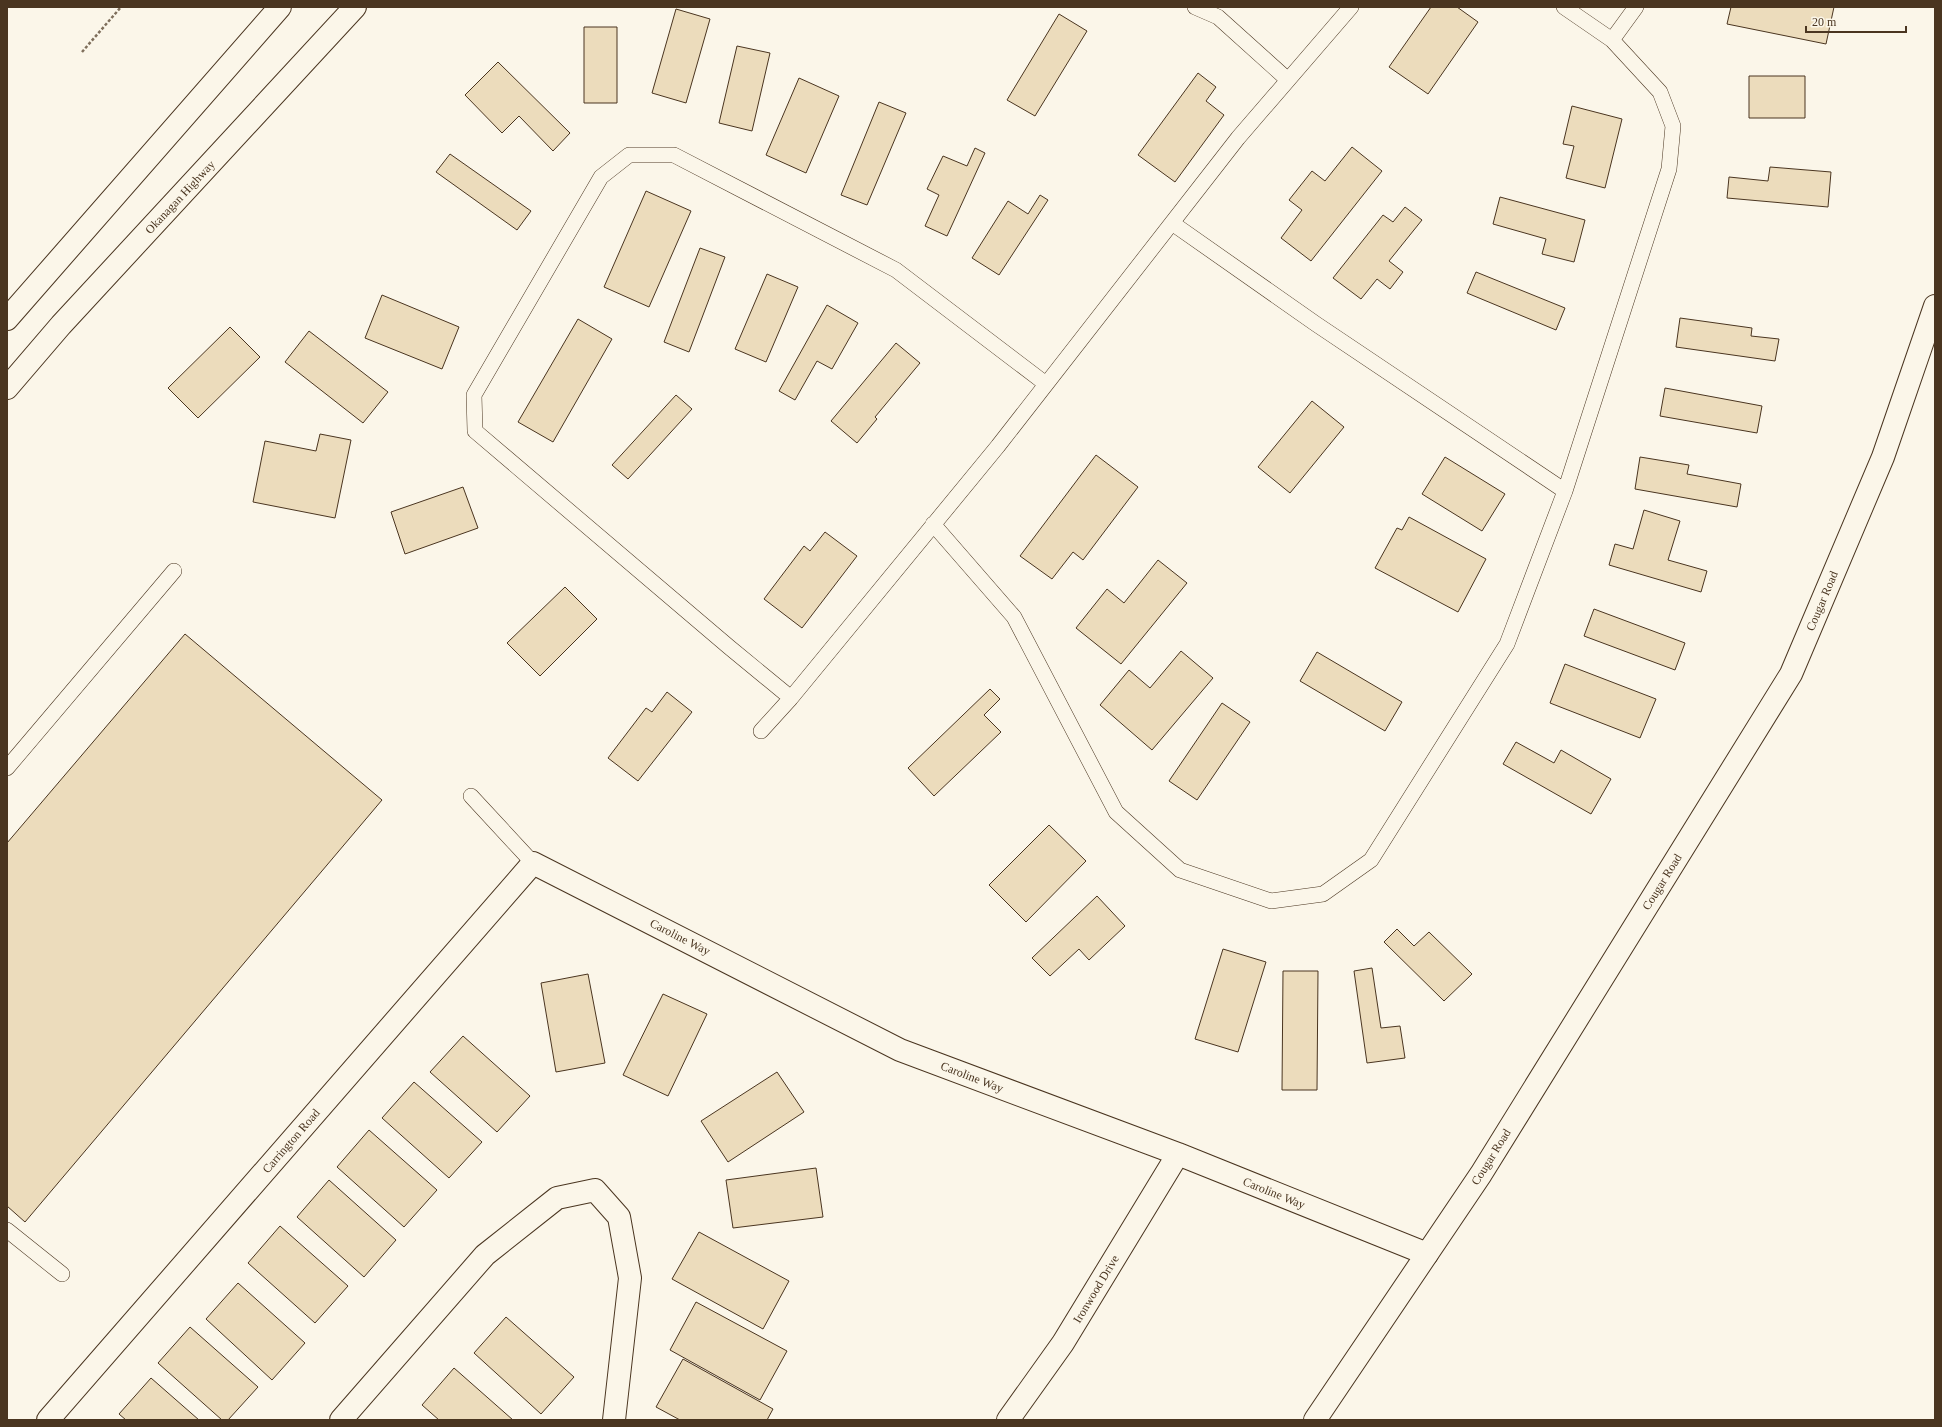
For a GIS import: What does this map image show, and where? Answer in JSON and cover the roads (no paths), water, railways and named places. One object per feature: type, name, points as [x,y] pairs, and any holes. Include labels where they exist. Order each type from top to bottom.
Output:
[{"type":"main road","points":[[7,318],[280,7]]},
{"type":"main road","name":"Okanagan Highway","points":[[7,388],[61,326],[355,7]]},
{"type":"main road","name":"Cougar Road","points":[[1315,1420],[1481,1174],[1790,674],[1883,457],[1935,306]]},
{"type":"main road","name":"Caroline Way","points":[[533,862],[900,1050],[1178,1154],[1427,1254]]},
{"type":"main road","name":"Carrington Road","points":[[48,1420],[533,862]]},
{"type":"main road","name":"Ironwood Drive","points":[[1008,1420],[1063,1343],[1178,1154]]},
{"type":"main road","points":[[341,1420],[485,1256],[557,1198],[595,1190],[619,1217],[630,1278],[614,1420]]},
{"type":"lane","points":[[1195,7],[1218,17],[1288,80]]},
{"type":"lane","points":[[761,731],[791,698],[998,446],[1238,138],[1351,7]]},
{"type":"lane","points":[[933,524],[1014,617],[1116,812],[1180,870],[1271,901],[1323,894],[1370,860],[1507,644],[1565,491],[1669,169],[1673,126],[1660,92],[1612,40],[1564,7]]},
{"type":"lane","points":[[1612,40],[1636,7]]},
{"type":"lane","points":[[791,698],[475,431],[474,395],[601,178],[629,155],[674,155],[896,270],[1046,384]]},
{"type":"lane","points":[[1172,222],[1316,324],[1565,491]]},
{"type":"lane","points":[[7,768],[174,572]]},
{"type":"lane","points":[[471,796],[533,862]]},
{"type":"lane","points":[[7,1230],[62,1274]]}]
